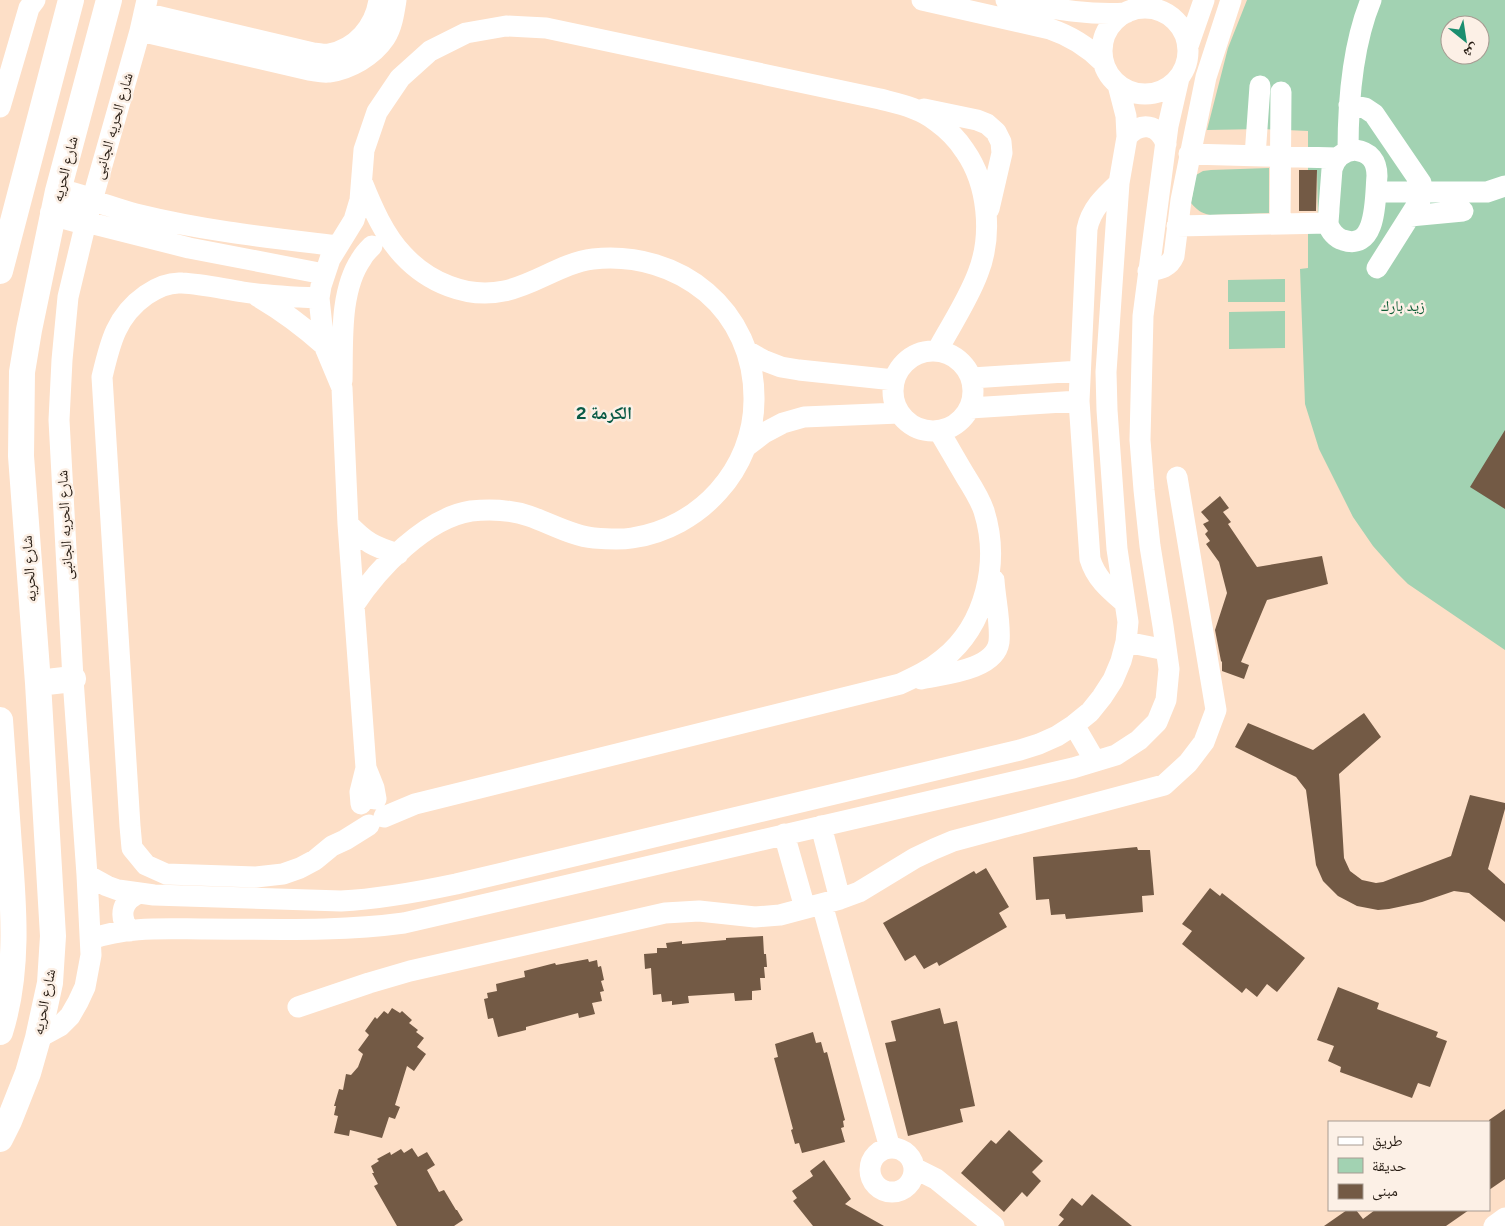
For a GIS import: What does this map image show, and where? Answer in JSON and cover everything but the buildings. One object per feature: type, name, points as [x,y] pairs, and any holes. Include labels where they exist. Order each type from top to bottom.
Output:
[{"type":"main road","points":[[0,272],[7,214],[70,0]]},
{"type":"main road","name":"شارع الحريه","points":[[0,1139],[28,1073],[38,1038],[50,983],[53,936],[38,683],[21,456],[10,424],[11,376],[29,330],[56,202],[109,0]]},
{"type":"main road","points":[[56,202],[89,211]]},
{"type":"main road","points":[[38,683],[73,679]]},
{"type":"main road","points":[[0,720],[14,937],[10,983],[0,1032]]},
{"type":"main road","points":[[9,846],[16,852],[25,855],[35,854],[47,840]]},
{"type":"street","points":[[0,107],[29,8],[35,0]]},
{"type":"street","points":[[311,62],[350,47],[367,32],[378,11],[379,0]]},
{"type":"street","points":[[144,15],[311,62],[327,73],[349,66],[370,55],[385,38],[394,16],[396,0]]},
{"type":"street","points":[[922,0],[1050,28],[1079,41],[1092,50],[1103,62]]},
{"type":"street","points":[[1006,0],[1073,12],[1107,14],[1141,7],[1161,11],[1176,21],[1186,37],[1188,46]]},
{"type":"street","points":[[91,938],[129,930],[347,929],[404,923],[1073,768],[1116,755],[1139,740],[1157,722],[1166,700],[1168,669],[1150,546],[1140,440],[1143,316],[1171,108],[1179,78],[1187,63],[1188,46],[1204,0]]},
{"type":"street","points":[[1148,270],[1161,269],[1170,263],[1174,256],[1180,200],[1206,77],[1231,0]]},
{"type":"street","points":[[1189,154],[1280,156],[1343,154],[1361,151],[1372,158],[1377,169],[1373,224],[1367,235],[1362,239],[1350,242],[1333,234],[1328,222],[1332,169],[1343,154],[1356,52],[1371,0]]},
{"type":"street","points":[[1141,7],[1111,25],[1106,34],[1103,42],[1103,62],[1106,71],[1118,85],[1126,90],[1135,94],[1145,95],[1164,90],[1179,78]]},
{"type":"street","name":"شارع الحريه الجانبى","points":[[38,1038],[67,1020],[85,987],[91,955],[88,876],[73,679],[59,420],[68,297],[89,211],[144,15]]},
{"type":"street","points":[[342,388],[324,345],[319,298],[324,274],[330,259],[354,220],[360,200],[364,150],[377,112],[400,78],[430,51],[466,33],[506,26],[546,28],[977,120],[987,124],[996,132],[1001,142],[1002,153],[986,222]]},
{"type":"street","points":[[88,876],[118,890],[154,895],[312,901],[370,900],[399,896],[1020,750],[1045,742],[1074,726],[1090,712],[1113,680],[1126,642],[1128,622],[1117,550],[1106,372],[1119,183],[1127,137],[1126,116],[1118,85]]},
{"type":"street","points":[[1255,156],[1260,86]]},
{"type":"street","points":[[1280,224],[1281,92]]},
{"type":"street","points":[[1350,105],[1365,108],[1374,114],[1421,183],[1423,191],[1420,200],[1377,268]]},
{"type":"street","points":[[908,106],[935,120],[958,141],[973,164],[983,192],[986,222],[985,247],[978,272],[938,351]]},
{"type":"street","points":[[958,141],[977,120]]},
{"type":"street","points":[[1127,137],[1136,129],[1149,127],[1160,133],[1166,144]]},
{"type":"street","points":[[973,164],[1002,153]]},
{"type":"street","points":[[354,605],[366,586],[381,569],[419,535],[451,517],[471,512],[500,510],[528,516],[555,527],[592,538],[631,538],[668,528],[702,508],[729,480],[747,446],[754,414],[754,382],[747,351],[732,320],[709,293],[680,274],[648,261],[619,258],[590,259],[562,267],[528,284],[503,292],[477,293],[451,288],[425,274],[403,255],[381,223],[361,179]]},
{"type":"street","points":[[1119,183],[1095,208],[1088,222],[1079,402],[1090,559],[1102,582],[1125,603]]},
{"type":"street","points":[[1376,192],[1487,192],[1505,186]]},
{"type":"street","points":[[89,211],[140,215],[196,227],[253,236],[372,246],[403,255]]},
{"type":"street","points":[[89,211],[190,248],[324,274]]},
{"type":"street","points":[[1410,216],[1463,211]]},
{"type":"street","points":[[1177,226],[1328,222]]},
{"type":"street","points":[[248,259],[253,236]]},
{"type":"street","points":[[372,246],[361,259],[349,289],[344,321],[342,388],[348,524],[366,768],[360,792],[372,810]]},
{"type":"street","points":[[319,298],[252,294],[180,282],[157,287],[126,313],[109,348],[102,377],[132,848],[146,865],[166,874],[256,877],[283,874],[315,860],[332,846],[338,833],[348,822],[372,810],[415,804],[975,667],[986,662],[994,654],[999,643],[999,631],[984,510],[940,431]]},
{"type":"street","points":[[252,294],[285,314],[324,345]]},
{"type":"street","points":[[322,320],[344,321]]},
{"type":"street","points":[[747,351],[763,360],[799,370],[894,380]]},
{"type":"street","points":[[926,351],[938,351],[952,355],[964,365],[972,378],[974,388],[970,408],[958,423],[940,431],[916,428],[906,422],[899,412],[893,397],[894,380],[898,370],[906,361],[926,351]]},
{"type":"street","points":[[972,378],[1080,371]]},
{"type":"street","points":[[970,408],[1079,402]]},
{"type":"street","points":[[747,446],[783,423],[804,417],[899,412]]},
{"type":"street","points":[[298,1006],[410,972],[665,913],[699,911],[755,917],[780,915],[859,892],[915,858],[953,841],[1164,785],[1188,763],[1204,742],[1216,710],[1177,478]]},
{"type":"street","points":[[348,524],[361,538],[378,548],[398,554]]},
{"type":"street","points":[[900,684],[923,673],[944,658],[967,632],[983,602],[989,579],[991,555]]},
{"type":"street","points":[[967,632],[999,631]]},
{"type":"street","points":[[967,632],[975,667]]},
{"type":"street","points":[[1126,642],[1166,650]]},
{"type":"street","points":[[1074,726],[1095,761]]},
{"type":"street","points":[[821,826],[822,904]]},
{"type":"street","points":[[784,834],[822,904],[890,1148]]},
{"type":"street","points":[[129,930],[123,919],[125,905],[140,893]]},
{"type":"street","points":[[890,1148],[903,1151],[912,1161],[914,1168],[914,1175],[910,1182],[899,1192],[891,1193],[877,1188],[872,1182],[870,1175],[872,1160],[876,1154],[890,1148]]},
{"type":"street","points":[[914,1168],[936,1179],[994,1226]]},
{"type":"street","points":[[1494,1226],[1505,1218]]},
{"type":"green space","name":"زيد بارك","points":[[1247,0],[1505,0],[1505,650],[1408,584],[1396,572],[1373,546],[1353,517],[1319,449],[1305,404],[1300,269],[1308,268],[1308,224],[1318,219],[1317,170],[1308,170],[1308,131],[1262,129],[1207,130],[1228,48]]},
{"type":"green space","points":[[1269,168],[1269,213],[1210,215],[1199,211],[1191,203],[1196,175],[1203,171]]},
{"type":"green space","points":[[1285,279],[1285,302],[1228,302],[1228,280]]},
{"type":"green space","points":[[1285,311],[1285,348],[1229,349],[1229,312]]},
{"type":"district","name":"الكرمة 2","points":[[604,413]]}]
